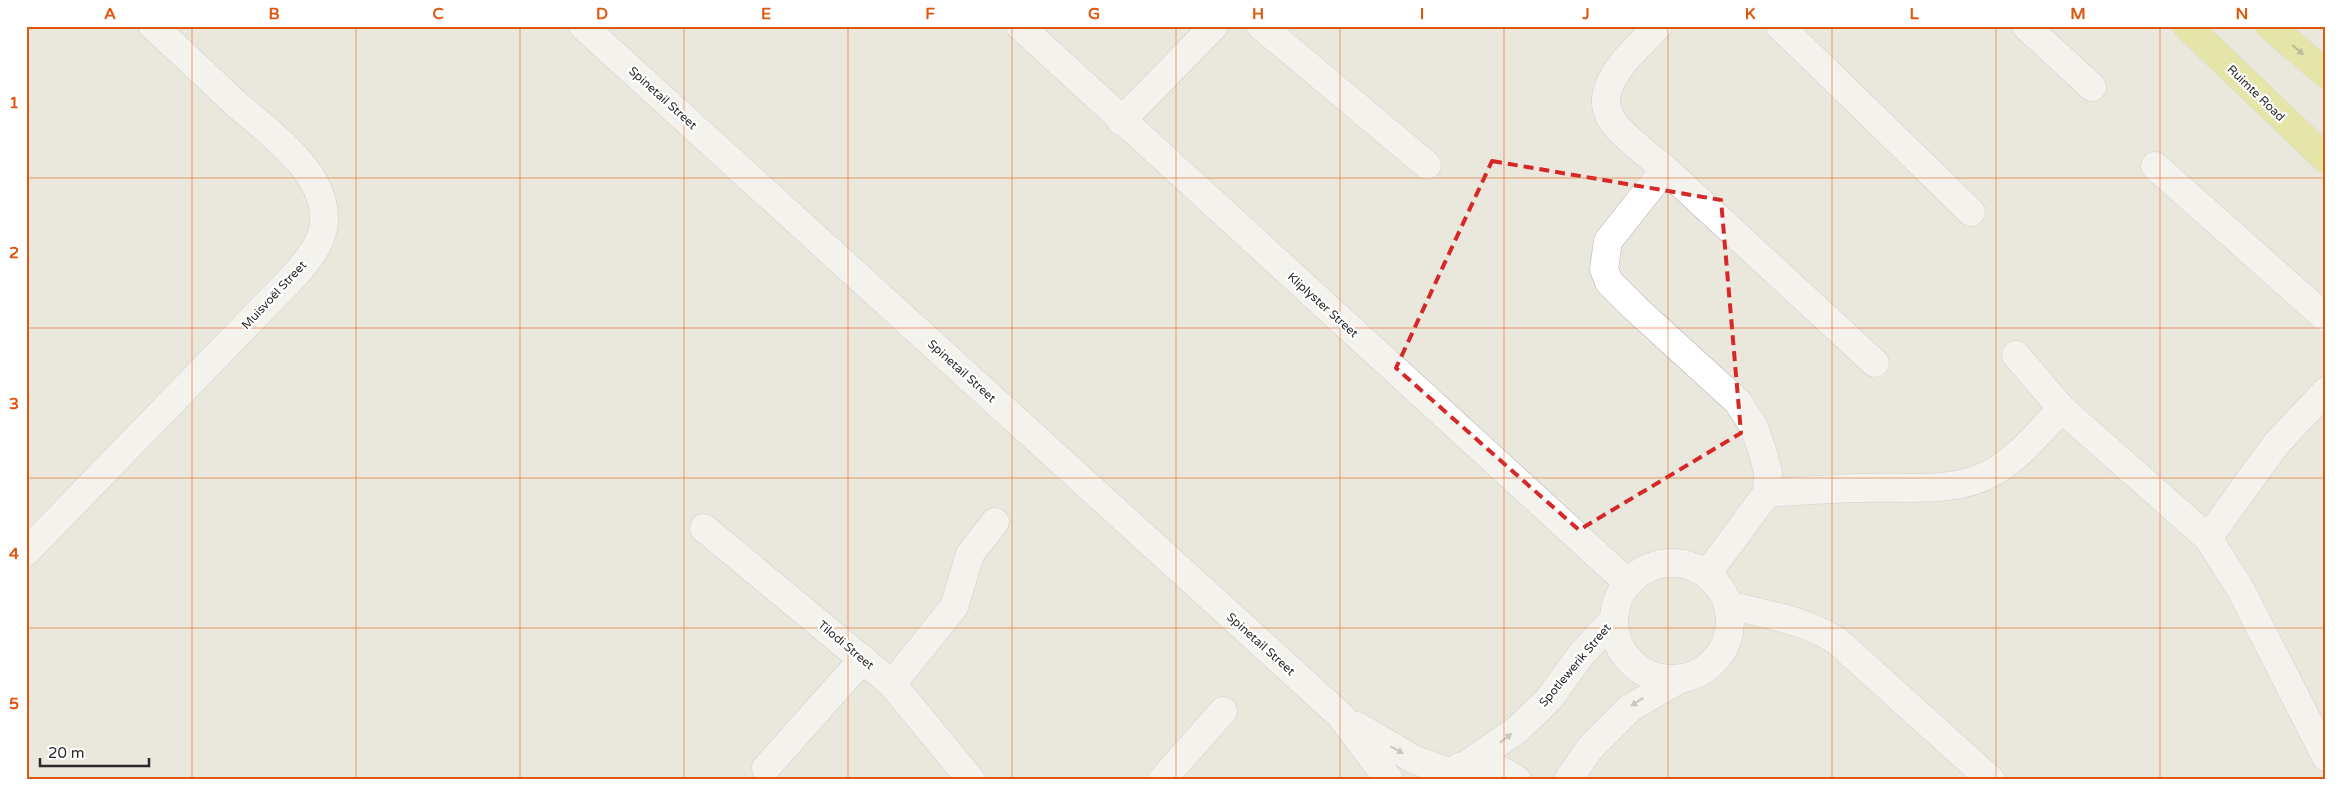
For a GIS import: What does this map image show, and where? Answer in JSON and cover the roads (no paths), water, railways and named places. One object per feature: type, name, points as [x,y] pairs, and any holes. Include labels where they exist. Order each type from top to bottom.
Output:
[{"type":"main road","name":"Ruimte Road","points":[[2188,26],[2326,159]]},
{"type":"main road","points":[[2270,26],[2326,74]]},
{"type":"street","name":"Muisvoël Street","points":[[30,539],[297,273],[321,242],[324,216],[317,188],[298,160],[276,137],[152,26]]},
{"type":"street","name":"Spinetail Street","points":[[584,26],[1341,716],[1389,780]]},
{"type":"street","name":"Kliplyster Street","points":[[1020,26],[1627,582]]},
{"type":"street","points":[[1122,121],[1214,26]]},
{"type":"street","points":[[1261,26],[1427,165]]},
{"type":"street","points":[[1658,26],[1612,77],[1607,89],[1606,102],[1610,117],[1617,128],[1875,363]]},
{"type":"street","points":[[1780,26],[1972,212]]},
{"type":"street","points":[[2026,26],[2092,86]]},
{"type":"street","points":[[2155,166],[2326,318]]},
{"type":"street","points":[[1664,169],[1608,241],[1604,269],[1609,282],[1635,308],[1738,402],[1754,427],[1768,473],[1767,493],[1707,574]]},
{"type":"street","points":[[2016,354],[2062,409],[2208,538],[2241,590],[2326,757]]},
{"type":"street","points":[[2208,538],[2276,444],[2326,391]]},
{"type":"street","points":[[1767,493],[1858,488],[1953,486],[1972,481],[1996,471],[2017,454],[2062,409]]},
{"type":"street","points":[[892,684],[954,607],[970,554],[996,522]]},
{"type":"street","name":"Tilodi Street","points":[[704,528],[892,684],[971,780]]},
{"type":"street","name":"Spotlewerik Street","points":[[1568,780],[1590,748],[1630,708],[1680,679],[1703,670],[1721,653],[1729,630],[1728,605],[1720,588],[1707,574],[1688,564],[1666,562],[1645,568],[1627,582],[1617,600],[1613,620],[1616,641],[1631,662],[1642,671],[1660,678],[1680,679]]},
{"type":"street","points":[[1728,605],[1790,619],[1819,630],[1836,640],[1991,780]]},
{"type":"street","name":"Spotlewerik Street","points":[[1448,772],[1512,733],[1549,699],[1580,656],[1613,620]]},
{"type":"street","points":[[766,768],[863,659]]},
{"type":"street","points":[[1162,780],[1223,711]]},
{"type":"street","name":"Spinetail Street","points":[[1341,716],[1415,760],[1448,772],[1486,766],[1506,772],[1517,780]]}]
